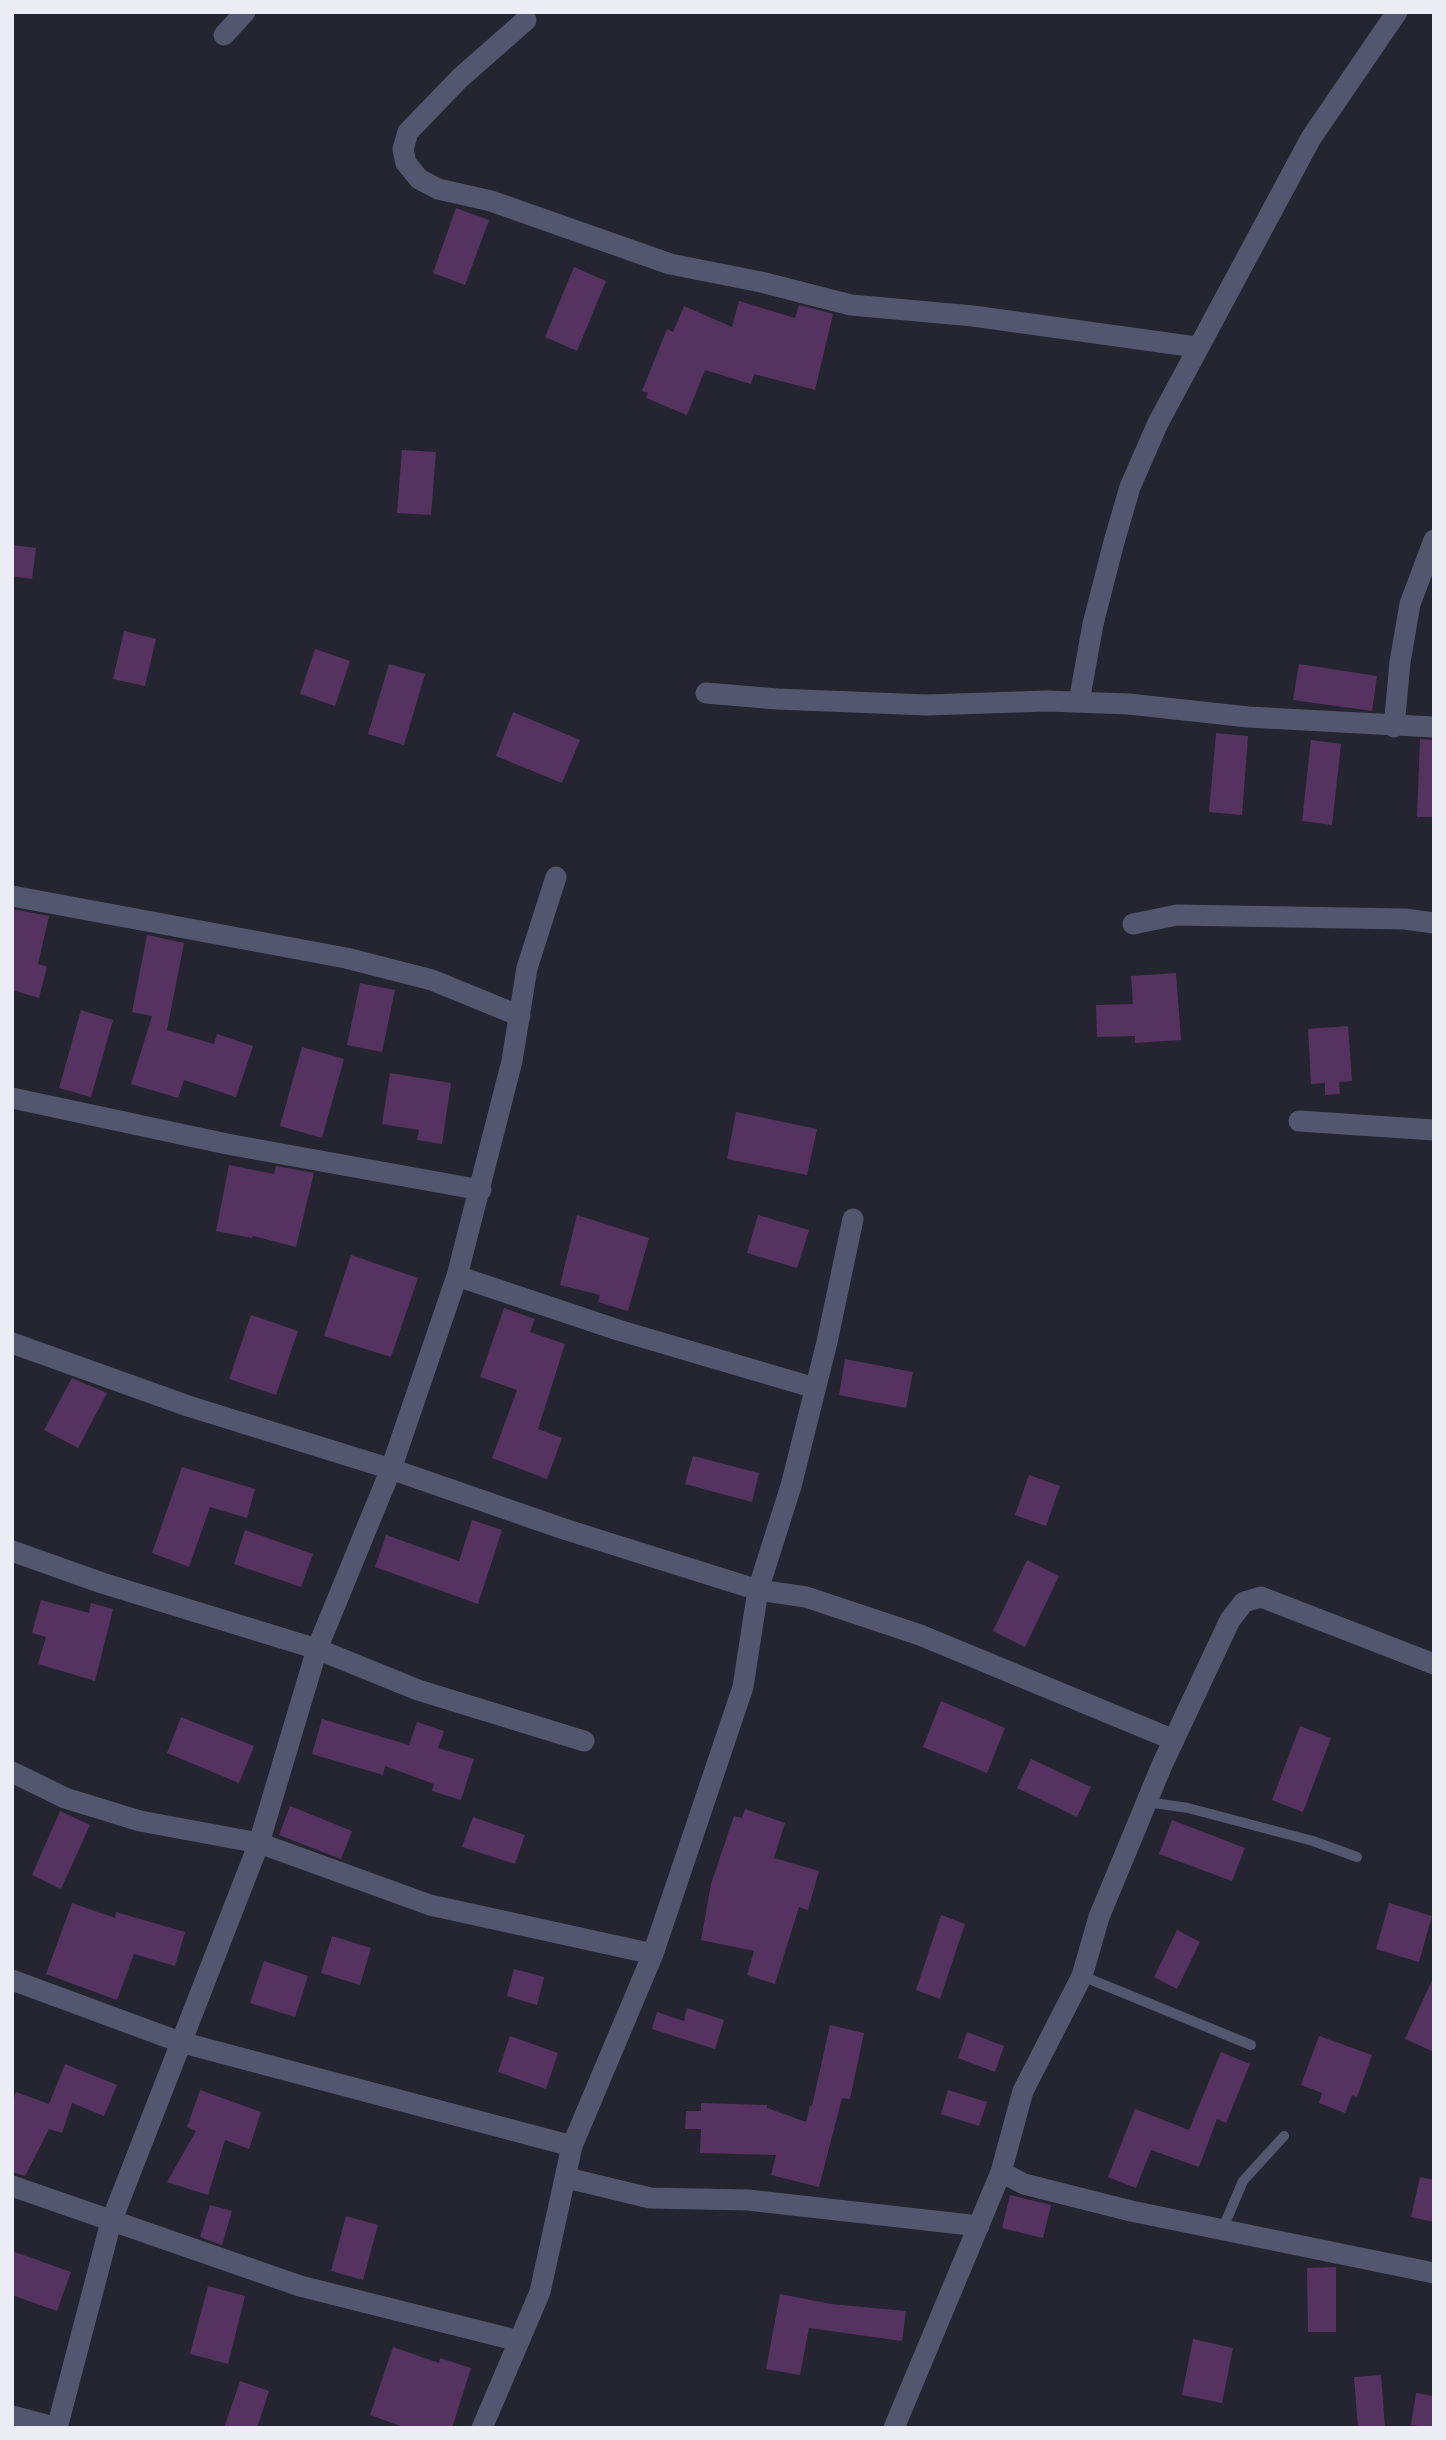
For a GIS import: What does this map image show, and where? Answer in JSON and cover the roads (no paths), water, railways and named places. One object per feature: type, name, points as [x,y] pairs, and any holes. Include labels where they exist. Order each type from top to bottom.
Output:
[{"type":"street","points":[[224,35],[245,12]]},
{"type":"street","points":[[1079,702],[1093,624],[1130,487],[1196,348],[1311,138],[1397,12]]},
{"type":"street","points":[[528,15],[460,78],[408,132],[403,149],[406,163],[419,179],[438,189],[491,201],[670,264],[761,282],[851,305],[973,316],[1196,348]]},
{"type":"street","points":[[1394,727],[1400,662],[1410,604],[1434,540]]},
{"type":"street","points":[[706,692],[778,699],[927,705],[1079,702],[1394,727],[1434,727]]},
{"type":"street","points":[[12,2416],[57,2428],[111,2222],[259,1843],[317,1649],[391,1469],[457,1276],[481,1190],[520,1016],[527,968],[556,877]]},
{"type":"street","points":[[12,896],[346,958],[432,980],[520,1016]]},
{"type":"street","points":[[1133,924],[1177,915],[1405,919],[1434,923]]},
{"type":"street","points":[[12,1098],[227,1143],[481,1190]]},
{"type":"street","points":[[1299,1121],[1434,1130]]},
{"type":"street","points":[[482,2428],[540,2292],[572,2146],[653,1954],[743,1687],[758,1590],[791,1486],[853,1219]]},
{"type":"street","points":[[457,1276],[618,1330],[815,1388]]},
{"type":"street","points":[[12,1342],[188,1406],[391,1469],[564,1529],[758,1590],[806,1597],[920,1635],[1174,1740]]},
{"type":"street","points":[[12,1551],[102,1583],[317,1649],[418,1690],[584,1741]]},
{"type":"street","points":[[894,2428],[1001,2172],[1023,2091],[1082,1976],[1099,1917],[1174,1740],[1230,1620],[1244,1602],[1261,1597],[1434,1664]]},
{"type":"street","points":[[12,1772],[65,1798],[141,1821],[259,1843],[430,1906],[653,1954]]},
{"type":"street","points":[[12,1980],[180,2042],[572,2146]]},
{"type":"street","points":[[1001,2172],[1024,2184],[1130,2211],[1434,2273]]},
{"type":"street","points":[[567,2178],[650,2198],[748,2200],[979,2226]]},
{"type":"street","points":[[12,2186],[300,2286],[519,2341]]},
{"type":"lane","points":[[1147,1802],[1188,1808],[1312,1841],[1357,1857]]},
{"type":"lane","points":[[1082,1976],[1251,2045]]},
{"type":"lane","points":[[1223,2228],[1243,2181],[1284,2136]]}]
